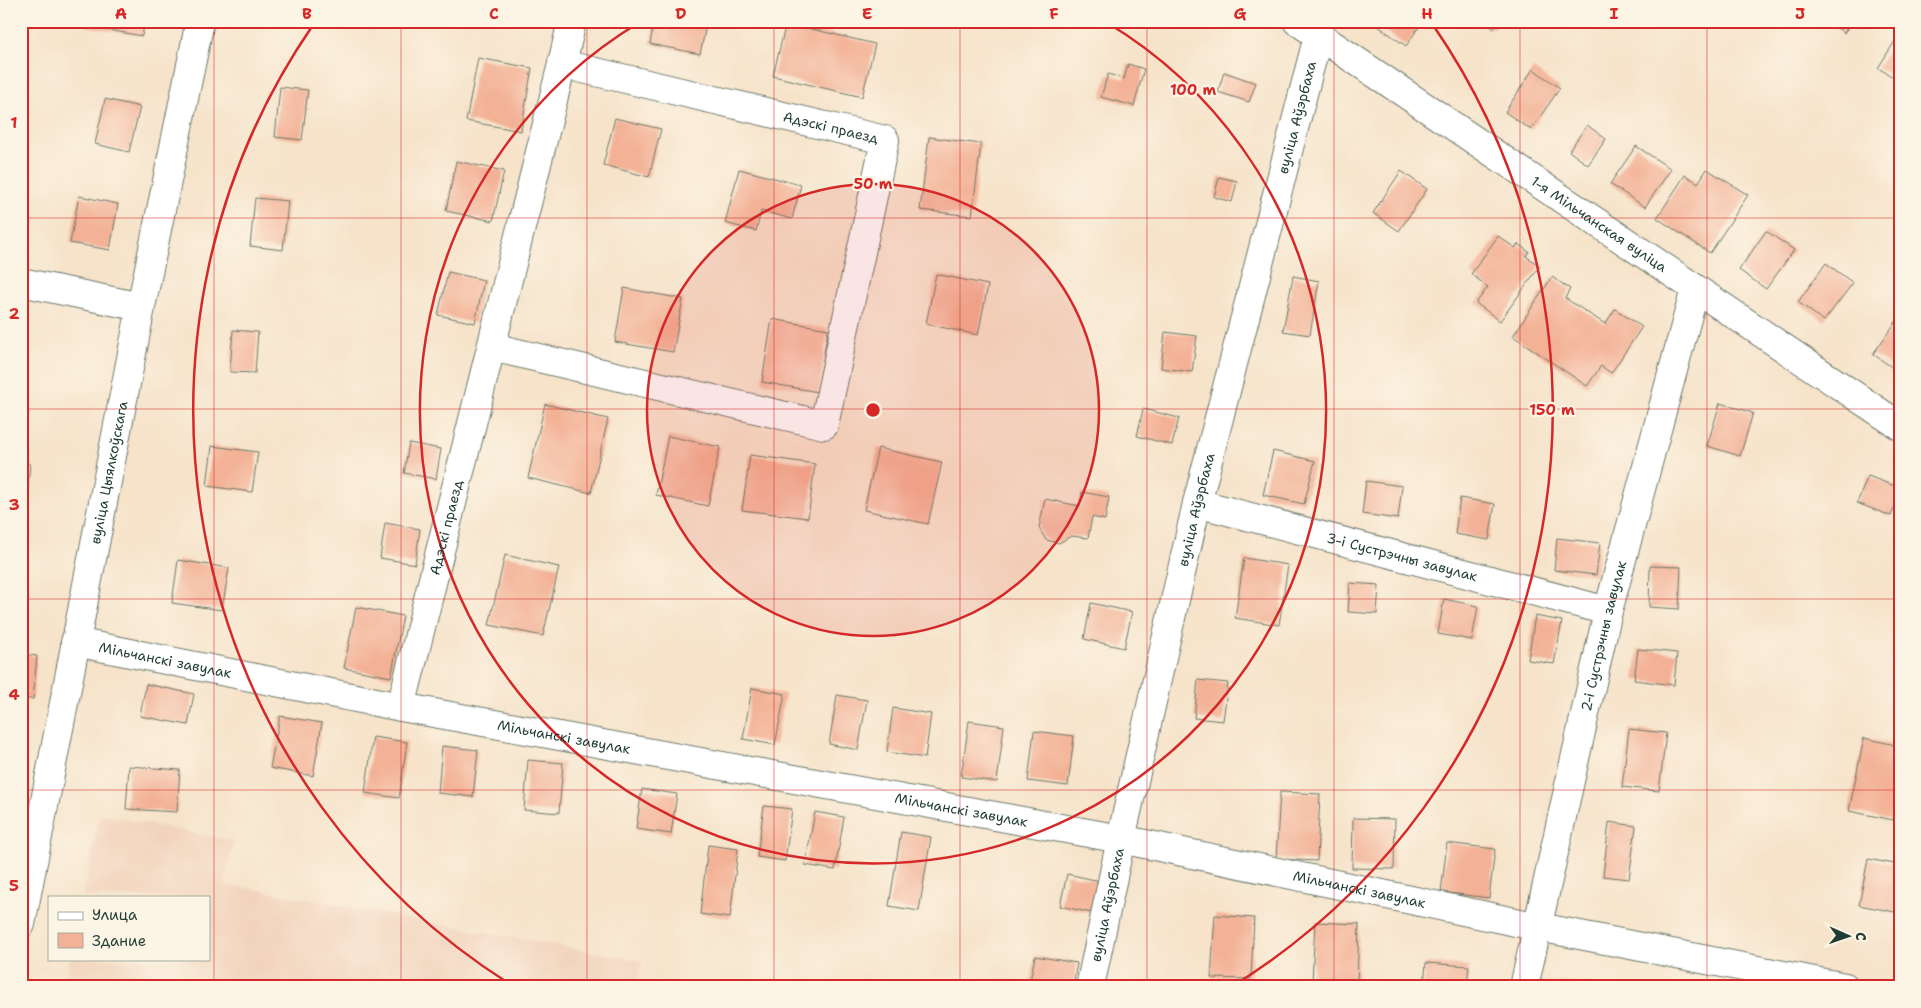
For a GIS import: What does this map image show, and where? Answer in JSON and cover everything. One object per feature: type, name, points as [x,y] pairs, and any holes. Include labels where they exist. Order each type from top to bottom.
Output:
[{"type":"street","name":"вуліца Цыялкоўскага","points":[[21,924],[141,307],[200,21]]},
{"type":"street","points":[[562,64],[572,21]]},
{"type":"street","name":"1-я Мільчанская вуліца","points":[[1308,28],[1900,426]]},
{"type":"street","name":"вуліца Аўэрбаха","points":[[1090,987],[1197,503],[1308,28]]},
{"type":"street","name":"Адэскі праезд","points":[[400,707],[562,64],[885,140],[824,425],[492,347]]},
{"type":"street","points":[[21,282],[141,307]]},
{"type":"street","name":"2-і Сустрэчны завулак","points":[[1524,987],[1539,927],[1608,611],[1695,288]]},
{"type":"street","name":"3-і Сустрэчны завулак","points":[[1197,503],[1608,611]]},
{"type":"street","name":"Мільчанскі завулак","points":[[75,642],[400,707],[1121,840],[1539,927],[1845,987]]},
{"type":"shaded area","points":[[100,814],[233,841],[225,884],[642,961],[636,987],[64,987],[69,960],[210,960],[210,896],[83,896]]},
{"type":"building","points":[[86,21],[145,21],[142,36],[85,26]]},
{"type":"building","points":[[654,21],[707,21],[700,54],[650,44]]},
{"type":"building","points":[[1382,21],[1423,21],[1406,46],[1378,26]]},
{"type":"building","points":[[1483,21],[1500,21],[1494,29]]},
{"type":"building","points":[[1828,21],[1852,21],[1844,33]]},
{"type":"building","points":[[786,23],[875,44],[862,97],[773,76]]},
{"type":"building","points":[[1900,33],[1900,81],[1878,68]]},
{"type":"building","points":[[478,58],[532,68],[521,131],[466,121]]},
{"type":"building","points":[[1128,64],[1144,69],[1134,106],[1101,97],[1108,74],[1124,79]]},
{"type":"building","points":[[1533,69],[1560,88],[1531,130],[1505,112]]},
{"type":"building","points":[[1224,72],[1256,83],[1249,102],[1218,92]]},
{"type":"building","points":[[280,87],[308,90],[302,140],[275,137]]},
{"type":"building","points":[[105,99],[140,107],[129,152],[95,144]]},
{"type":"building","points":[[615,118],[661,129],[649,177],[603,165]]},
{"type":"building","points":[[1587,125],[1606,139],[1588,165],[1569,151]]},
{"type":"building","points":[[929,137],[981,144],[972,216],[920,210]]},
{"type":"building","points":[[1636,146],[1671,169],[1645,207],[1610,184]]},
{"type":"building","points":[[456,161],[504,171],[493,221],[446,211]]},
{"type":"building","points":[[739,169],[801,185],[792,219],[761,211],[756,231],[725,223]]},
{"type":"building","points":[[1707,169],[1748,195],[1710,253],[1657,218],[1685,175],[1698,183]]},
{"type":"building","points":[[1401,171],[1427,189],[1399,231],[1373,213]]},
{"type":"building","points":[[1219,177],[1237,181],[1232,202],[1214,197]]},
{"type":"building","points":[[79,196],[118,204],[110,250],[70,243]]},
{"type":"building","points":[[255,198],[288,201],[283,250],[250,246]]},
{"type":"building","points":[[1766,231],[1794,250],[1766,289],[1739,270]]},
{"type":"building","points":[[1498,236],[1515,248],[1518,244],[1529,252],[1526,256],[1540,266],[1500,321],[1476,303],[1488,287],[1471,274]]},
{"type":"building","points":[[1826,263],[1853,283],[1824,321],[1798,302]]},
{"type":"building","points":[[448,272],[484,280],[475,323],[438,315]]},
{"type":"building","points":[[936,274],[988,285],[978,335],[926,324]]},
{"type":"building","points":[[1293,276],[1319,281],[1310,335],[1283,331]]},
{"type":"building","points":[[1552,277],[1570,289],[1565,298],[1605,324],[1615,309],[1642,327],[1611,373],[1601,366],[1587,386],[1513,336]]},
{"type":"building","points":[[624,288],[683,299],[673,352],[615,342]]},
{"type":"building","points":[[1900,316],[1900,359],[1893,368],[1873,354]]},
{"type":"building","points":[[772,319],[828,329],[818,392],[762,382]]},
{"type":"building","points":[[233,330],[258,332],[255,373],[230,372]]},
{"type":"building","points":[[1165,332],[1197,336],[1192,372],[1161,368]]},
{"type":"building","points":[[1720,403],[1753,413],[1740,456],[1707,446]]},
{"type":"building","points":[[545,404],[608,419],[591,493],[528,478]]},
{"type":"building","points":[[1143,409],[1179,418],[1172,445],[1137,436]]},
{"type":"building","points":[[668,436],[720,447],[708,506],[656,495]]},
{"type":"building","points":[[409,443],[441,449],[436,479],[404,473]]},
{"type":"building","points":[[212,446],[258,452],[252,492],[207,486]]},
{"type":"building","points":[[878,448],[942,462],[928,524],[864,510]]},
{"type":"building","points":[[1273,451],[1315,461],[1304,504],[1263,495]]},
{"type":"building","points":[[750,455],[815,464],[808,518],[742,510]]},
{"type":"building","points":[[21,463],[30,464],[25,520],[21,520]]},
{"type":"building","points":[[1868,476],[1900,488],[1900,493],[1891,516],[1857,503]]},
{"type":"building","points":[[1366,481],[1402,486],[1398,519],[1362,514]]},
{"type":"building","points":[[1082,492],[1109,497],[1105,520],[1092,517],[1088,538],[1071,536],[1059,543],[1046,540],[1039,528],[1045,499],[1080,506]]},
{"type":"building","points":[[1460,498],[1495,504],[1489,540],[1455,534]]},
{"type":"building","points":[[385,523],[420,529],[415,564],[380,558]]},
{"type":"building","points":[[1557,538],[1600,543],[1596,575],[1554,570]]},
{"type":"building","points":[[505,555],[559,567],[543,636],[489,625]]},
{"type":"building","points":[[1244,558],[1288,565],[1279,625],[1235,618]]},
{"type":"building","points":[[178,560],[229,568],[222,610],[172,603]]},
{"type":"building","points":[[1650,566],[1681,567],[1679,609],[1649,607]]},
{"type":"building","points":[[1350,583],[1379,585],[1377,614],[1348,612]]},
{"type":"building","points":[[1444,599],[1478,606],[1472,640],[1438,634]]},
{"type":"building","points":[[1091,603],[1132,612],[1124,648],[1084,639]]},
{"type":"building","points":[[356,607],[403,616],[391,677],[344,668]]},
{"type":"building","points":[[1535,616],[1562,621],[1554,664],[1528,660]]},
{"type":"building","points":[[1638,649],[1677,653],[1674,685],[1634,680]]},
{"type":"building","points":[[21,654],[37,656],[33,699],[21,698]]},
{"type":"building","points":[[1198,680],[1228,683],[1223,721],[1194,718]]},
{"type":"building","points":[[146,684],[194,694],[188,725],[140,716]]},
{"type":"building","points":[[752,688],[785,694],[775,745],[743,739]]},
{"type":"building","points":[[837,695],[867,700],[858,750],[829,744]]},
{"type":"building","points":[[893,708],[931,714],[925,758],[887,752]]},
{"type":"building","points":[[280,716],[322,723],[313,776],[270,768]]},
{"type":"building","points":[[969,721],[1004,726],[997,782],[961,777]]},
{"type":"building","points":[[1629,729],[1666,733],[1659,791],[1622,787]]},
{"type":"building","points":[[1034,731],[1074,736],[1068,786],[1028,781]]},
{"type":"building","points":[[373,737],[407,742],[399,798],[365,793]]},
{"type":"building","points":[[1864,738],[1900,746],[1900,808],[1896,807],[1893,820],[1849,811]]},
{"type":"building","points":[[442,746],[478,750],[473,797],[438,793]]},
{"type":"building","points":[[528,760],[563,763],[559,813],[524,810]]},
{"type":"building","points":[[129,766],[180,770],[177,812],[126,809]]},
{"type":"building","points":[[642,789],[677,794],[671,834],[636,829]]},
{"type":"building","points":[[1280,792],[1320,794],[1317,861],[1276,859]]},
{"type":"building","points":[[764,806],[792,809],[785,861],[757,857]]},
{"type":"building","points":[[815,812],[844,817],[835,870],[805,865]]},
{"type":"building","points":[[1353,818],[1395,819],[1394,869],[1352,868]]},
{"type":"building","points":[[1609,822],[1636,826],[1629,879],[1603,876]]},
{"type":"building","points":[[901,832],[931,837],[919,911],[889,906]]},
{"type":"building","points":[[1447,843],[1495,849],[1489,898],[1441,892]]},
{"type":"building","points":[[708,845],[738,849],[730,918],[700,914]]},
{"type":"building","points":[[1868,859],[1900,865],[1900,913],[1859,905]]},
{"type":"building","points":[[1067,874],[1100,881],[1092,913],[1060,906]]},
{"type":"building","points":[[1215,915],[1254,918],[1251,979],[1211,978]]},
{"type":"building","points":[[1315,922],[1359,924],[1357,984],[1312,982]]},
{"type":"building","points":[[1035,956],[1077,963],[1073,987],[1030,981]]},
{"type":"building","points":[[1426,963],[1469,966],[1467,987],[1424,987]]},
{"type":"building","points":[[1540,982],[1594,984],[1593,987],[1540,987]]}]
